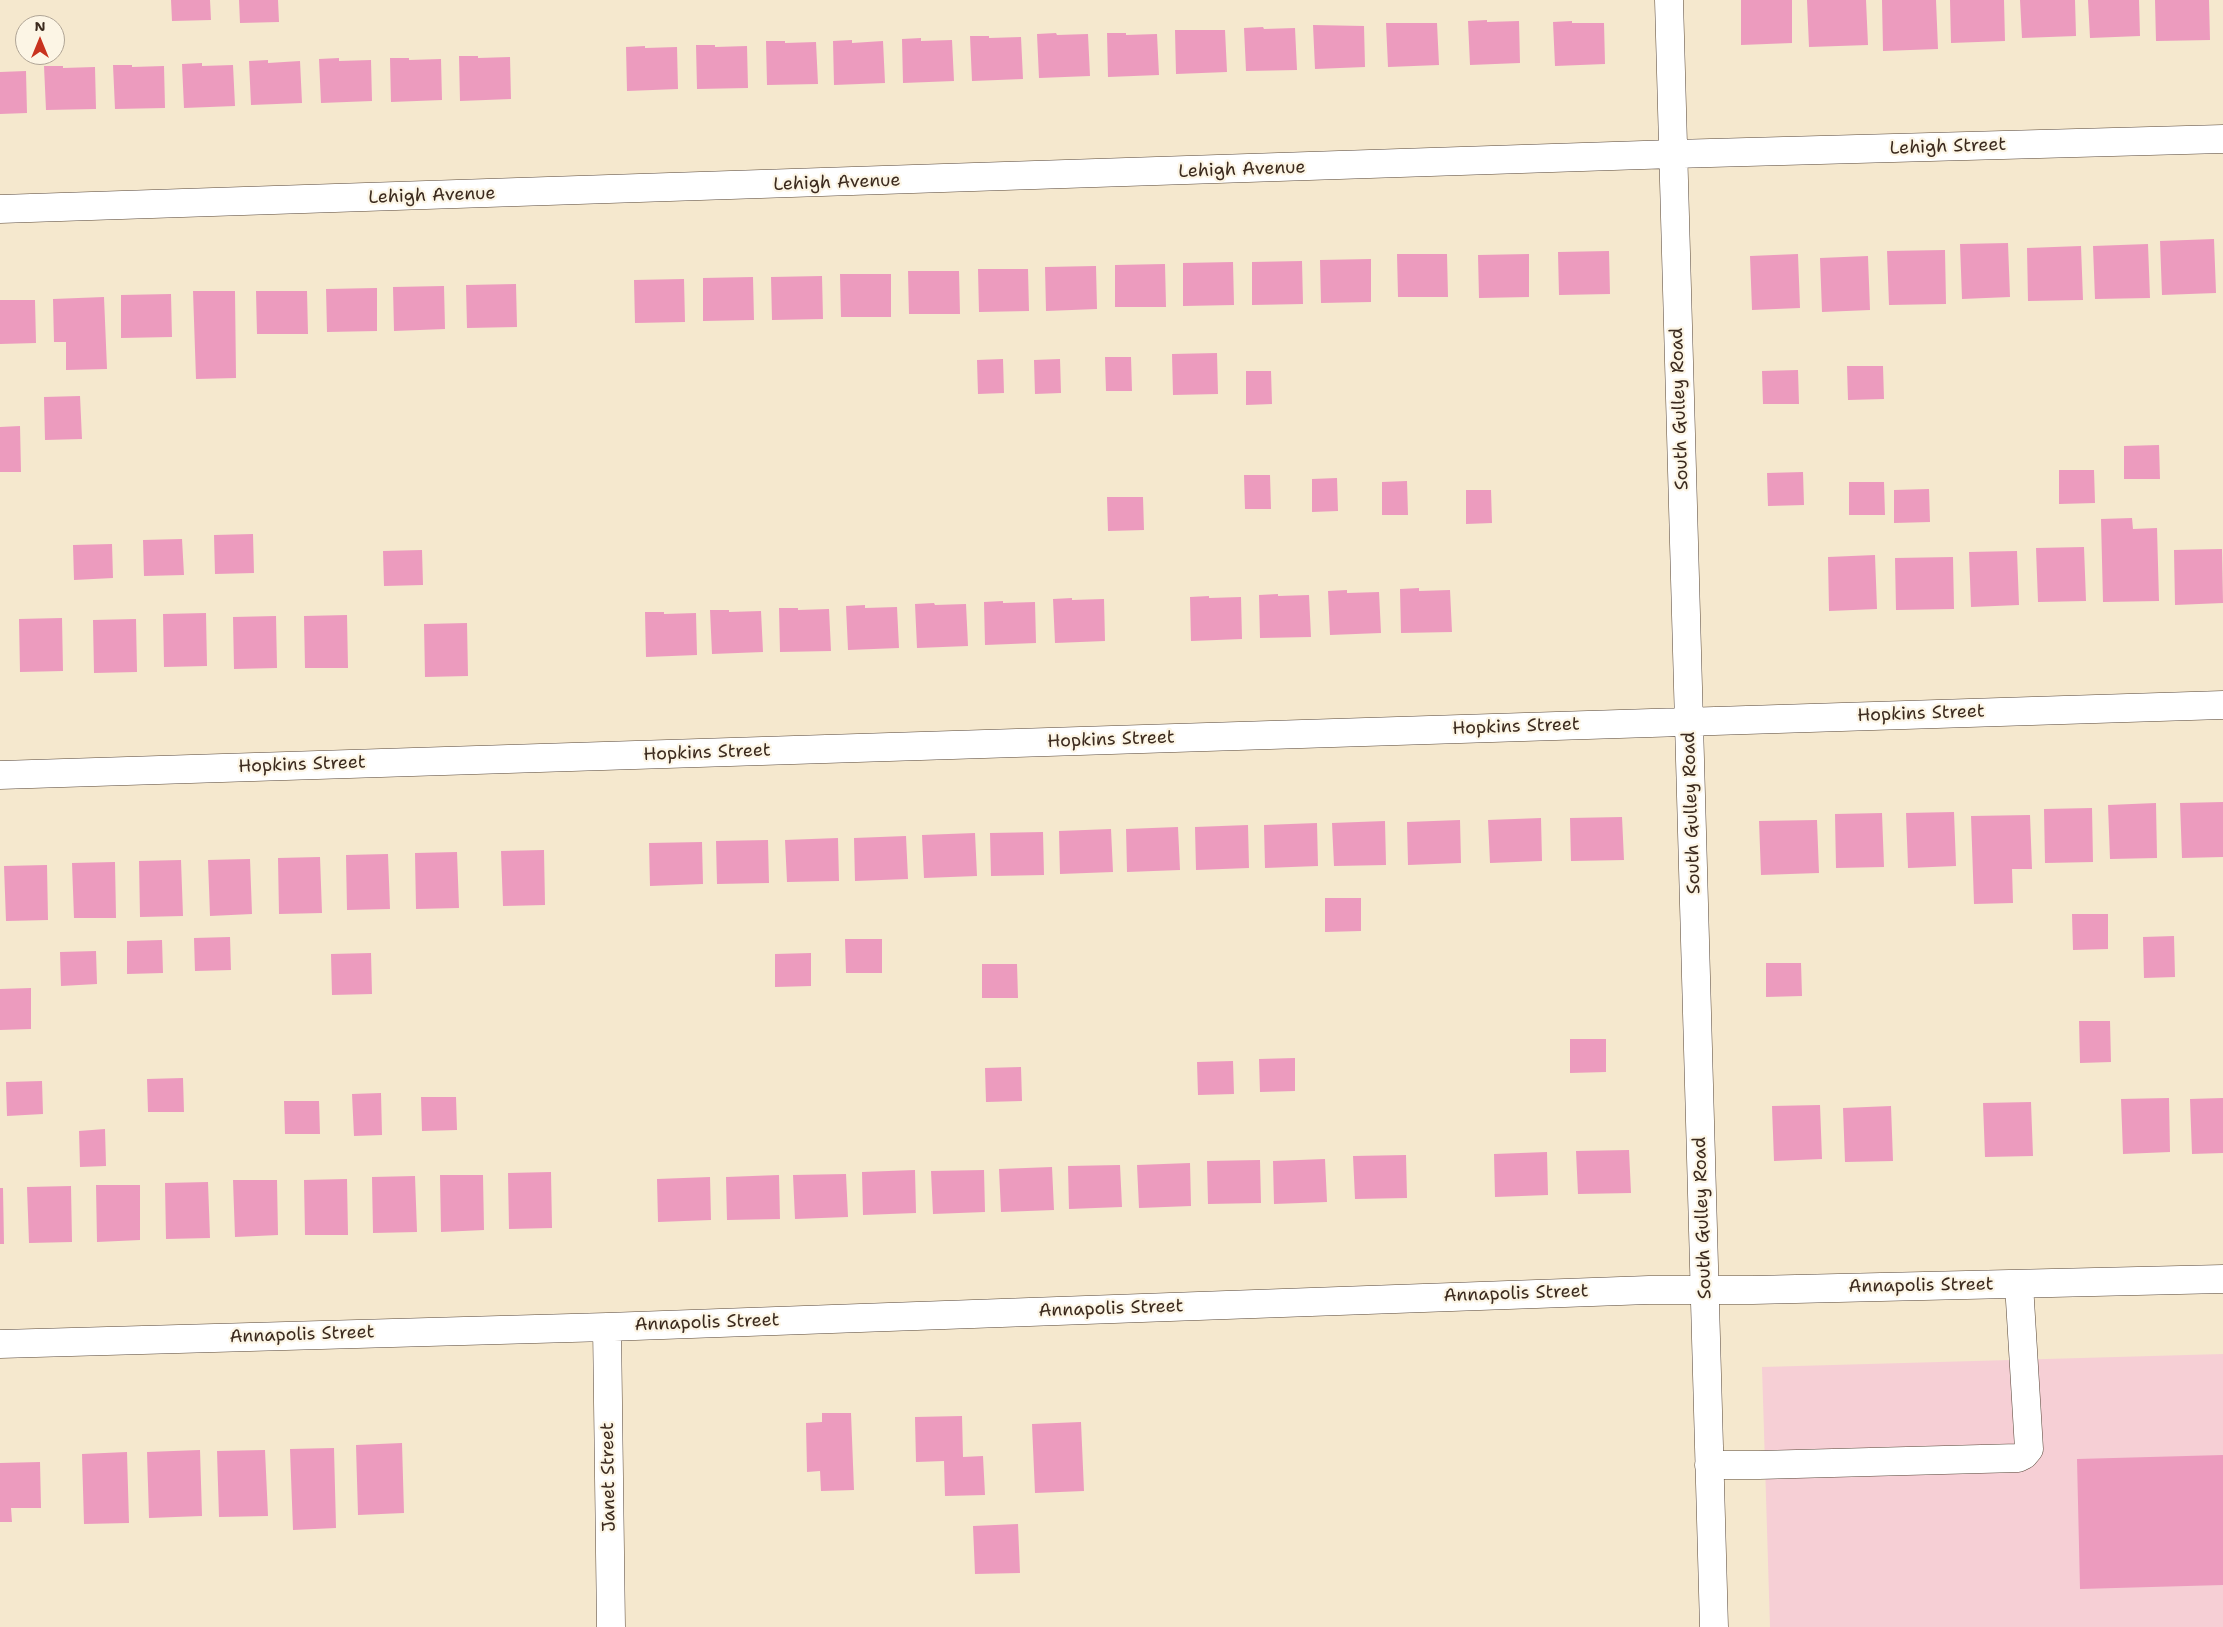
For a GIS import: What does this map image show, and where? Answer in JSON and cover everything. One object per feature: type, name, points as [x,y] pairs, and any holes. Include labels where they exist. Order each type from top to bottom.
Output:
[{"type":"street","name":"South Gulley Road","points":[[1669,0],[1714,1627]]},
{"type":"street","name":"Lehigh Street","points":[[1674,154],[2223,139]]},
{"type":"street","name":"Lehigh Avenue","points":[[0,209],[1674,154]]},
{"type":"street","name":"Hopkins Street","points":[[0,775],[1689,721],[2223,706]]},
{"type":"street","name":"Annapolis Street","points":[[0,1344],[607,1327],[1705,1289],[1753,1290],[2223,1279]]},
{"type":"street","points":[[1709,1465],[2018,1458],[2024,1455],[2029,1449],[2019,1284]]},
{"type":"street","name":"Janet Street","points":[[607,1327],[611,1627]]},
{"type":"shaded area","points":[[2223,1354],[2223,1627],[1770,1627],[1762,1367]]},
{"type":"building","points":[[171,0],[210,0],[211,20],[172,21]]},
{"type":"building","points":[[239,0],[278,0],[279,22],[240,23]]},
{"type":"building","points":[[1741,0],[1792,0],[1792,43],[1741,45]]},
{"type":"building","points":[[1807,0],[1866,0],[1868,45],[1809,47]]},
{"type":"building","points":[[1882,0],[1936,0],[1938,49],[1883,51]]},
{"type":"building","points":[[1950,0],[2004,0],[2005,41],[1951,43]]},
{"type":"building","points":[[2020,0],[2075,0],[2076,36],[2022,38]]},
{"type":"building","points":[[2088,0],[2139,0],[2140,36],[2090,38]]},
{"type":"building","points":[[2155,0],[2209,0],[2210,40],[2156,41]]},
{"type":"building","points":[[1487,20],[1487,22],[1519,21],[1520,63],[1470,65],[1468,21]]},
{"type":"building","points":[[1572,21],[1572,23],[1604,23],[1605,64],[1555,66],[1553,22]]},
{"type":"building","points":[[1386,23],[1437,23],[1439,65],[1388,67]]},
{"type":"building","points":[[1313,25],[1364,26],[1365,67],[1315,69]]},
{"type":"building","points":[[1263,27],[1264,29],[1295,28],[1297,70],[1246,71],[1244,28]]},
{"type":"building","points":[[1175,30],[1225,30],[1227,72],[1176,74]]},
{"type":"building","points":[[1056,33],[1057,35],[1088,34],[1090,76],[1039,78],[1037,34]]},
{"type":"building","points":[[1107,33],[1126,33],[1126,35],[1157,34],[1159,75],[1108,77]]},
{"type":"building","points":[[970,36],[989,36],[989,38],[1021,37],[1023,79],[972,81]]},
{"type":"building","points":[[921,38],[921,41],[952,40],[954,81],[903,83],[902,39]]},
{"type":"building","points":[[852,40],[852,43],[883,41],[885,83],[834,85],[833,41]]},
{"type":"building","points":[[766,41],[785,41],[785,43],[816,42],[818,84],[767,85]]},
{"type":"building","points":[[696,45],[715,45],[715,47],[747,46],[748,88],[697,89]]},
{"type":"building","points":[[645,46],[645,48],[677,47],[678,89],[627,91],[626,47]]},
{"type":"building","points":[[459,56],[478,56],[478,58],[510,57],[511,99],[460,101]]},
{"type":"building","points":[[339,58],[339,61],[371,60],[372,101],[321,103],[319,59]]},
{"type":"building","points":[[390,58],[409,58],[409,60],[441,59],[442,100],[391,102]]},
{"type":"building","points":[[268,60],[268,63],[300,61],[302,103],[251,105],[249,61]]},
{"type":"building","points":[[202,63],[202,66],[233,65],[235,106],[184,108],[182,64]]},
{"type":"building","points":[[113,65],[132,65],[132,67],[164,66],[165,108],[115,109]]},
{"type":"building","points":[[44,66],[63,66],[63,68],[95,67],[96,109],[46,110]]},
{"type":"building","points":[[26,71],[27,113],[0,114],[0,72]]},
{"type":"building","points":[[2214,239],[2216,293],[2162,295],[2160,241]]},
{"type":"building","points":[[2008,243],[2010,297],[1962,299],[1960,244]]},
{"type":"building","points":[[2148,244],[2150,298],[2095,299],[2093,246]]},
{"type":"building","points":[[2081,246],[2083,300],[2028,301],[2027,248]]},
{"type":"building","points":[[1945,250],[1946,304],[1889,305],[1887,251]]},
{"type":"building","points":[[1609,251],[1610,294],[1559,295],[1558,252]]},
{"type":"building","points":[[1397,254],[1447,254],[1448,297],[1398,297]]},
{"type":"building","points":[[1529,254],[1529,297],[1479,298],[1478,255]]},
{"type":"building","points":[[1798,254],[1800,308],[1752,310],[1750,256]]},
{"type":"building","points":[[1868,256],[1870,310],[1822,312],[1820,258]]},
{"type":"building","points":[[1371,259],[1371,302],[1321,303],[1320,260]]},
{"type":"building","points":[[1302,261],[1303,304],[1252,305],[1252,262]]},
{"type":"building","points":[[1233,262],[1234,305],[1183,306],[1183,263]]},
{"type":"building","points":[[1165,264],[1166,307],[1115,307],[1115,265]]},
{"type":"building","points":[[1096,266],[1097,309],[1046,311],[1045,267]]},
{"type":"building","points":[[978,269],[1028,269],[1029,311],[979,312]]},
{"type":"building","points":[[908,271],[959,271],[960,314],[909,314]]},
{"type":"building","points":[[840,274],[891,274],[891,317],[841,317]]},
{"type":"building","points":[[822,276],[823,319],[772,320],[771,277]]},
{"type":"building","points":[[753,277],[754,320],[703,321],[703,278]]},
{"type":"building","points":[[684,279],[685,322],[635,323],[634,280]]},
{"type":"building","points":[[516,284],[517,327],[467,328],[466,285]]},
{"type":"building","points":[[444,286],[445,329],[394,331],[393,287]]},
{"type":"building","points":[[377,288],[377,331],[327,332],[326,289]]},
{"type":"building","points":[[193,291],[235,291],[236,378],[196,379]]},
{"type":"building","points":[[256,291],[307,291],[308,334],[257,334]]},
{"type":"building","points":[[171,294],[172,337],[121,338],[121,295]]},
{"type":"building","points":[[104,297],[107,369],[66,370],[66,342],[54,342],[53,299]]},
{"type":"building","points":[[0,300],[35,300],[36,343],[0,344]]},
{"type":"building","points":[[1217,353],[1218,394],[1173,395],[1172,354]]},
{"type":"building","points":[[1105,357],[1131,357],[1132,391],[1106,391]]},
{"type":"building","points":[[1003,359],[1004,393],[978,394],[977,360]]},
{"type":"building","points":[[1060,359],[1061,393],[1035,394],[1034,360]]},
{"type":"building","points":[[1847,366],[1883,366],[1884,399],[1848,400]]},
{"type":"building","points":[[1798,370],[1799,404],[1763,404],[1762,371]]},
{"type":"building","points":[[1246,371],[1271,371],[1272,404],[1246,405]]},
{"type":"building","points":[[80,396],[82,439],[45,440],[44,397]]},
{"type":"building","points":[[20,426],[21,472],[0,472],[0,427]]},
{"type":"building","points":[[2159,445],[2160,479],[2124,479],[2124,446]]},
{"type":"building","points":[[2059,470],[2094,470],[2095,503],[2059,504]]},
{"type":"building","points":[[1803,472],[1804,505],[1768,506],[1767,473]]},
{"type":"building","points":[[1244,475],[1270,475],[1271,509],[1245,509]]},
{"type":"building","points":[[1337,478],[1338,511],[1312,512],[1312,479]]},
{"type":"building","points":[[1407,481],[1408,515],[1382,515],[1382,482]]},
{"type":"building","points":[[1849,482],[1884,482],[1885,515],[1849,515]]},
{"type":"building","points":[[1929,489],[1930,522],[1894,523],[1894,490]]},
{"type":"building","points":[[1466,490],[1491,490],[1492,523],[1466,524]]},
{"type":"building","points":[[1107,497],[1143,497],[1144,530],[1108,531]]},
{"type":"building","points":[[2132,518],[2133,529],[2157,528],[2159,601],[2103,602],[2101,519]]},
{"type":"building","points":[[253,534],[254,573],[215,574],[214,535]]},
{"type":"building","points":[[182,539],[184,575],[144,576],[143,540]]},
{"type":"building","points":[[112,544],[113,578],[74,580],[73,545]]},
{"type":"building","points":[[2084,547],[2086,601],[2038,602],[2036,548]]},
{"type":"building","points":[[2222,549],[2223,603],[2175,605],[2174,550]]},
{"type":"building","points":[[422,550],[423,585],[384,586],[383,551]]},
{"type":"building","points":[[2017,551],[2019,605],[1971,607],[1969,552]]},
{"type":"building","points":[[1875,555],[1877,609],[1829,611],[1828,557]]},
{"type":"building","points":[[1953,557],[1954,609],[1896,610],[1895,558]]},
{"type":"building","points":[[1419,588],[1419,591],[1450,590],[1452,632],[1401,633],[1400,589]]},
{"type":"building","points":[[1347,590],[1347,593],[1379,592],[1381,633],[1330,635],[1328,591]]},
{"type":"building","points":[[1278,594],[1278,596],[1309,595],[1311,637],[1260,638],[1259,595]]},
{"type":"building","points":[[1209,596],[1209,598],[1241,597],[1242,639],[1191,641],[1190,597]]},
{"type":"building","points":[[1072,598],[1072,600],[1104,599],[1105,641],[1055,643],[1053,599]]},
{"type":"building","points":[[1003,601],[1003,603],[1035,602],[1036,643],[985,645],[984,602]]},
{"type":"building","points":[[934,603],[935,605],[966,604],[968,646],[917,648],[915,604]]},
{"type":"building","points":[[865,605],[865,608],[897,607],[899,648],[848,650],[846,606]]},
{"type":"building","points":[[779,608],[798,608],[798,610],[829,609],[831,651],[780,652]]},
{"type":"building","points":[[710,610],[729,610],[729,612],[761,611],[763,652],[712,654]]},
{"type":"building","points":[[645,612],[664,612],[664,614],[696,613],[697,655],[646,657]]},
{"type":"building","points":[[206,613],[207,666],[164,667],[163,614]]},
{"type":"building","points":[[347,615],[348,668],[305,668],[304,616]]},
{"type":"building","points":[[276,616],[277,668],[234,669],[233,617]]},
{"type":"building","points":[[62,618],[63,671],[20,672],[19,619]]},
{"type":"building","points":[[136,619],[137,672],[94,673],[93,620]]},
{"type":"building","points":[[467,623],[468,676],[425,677],[424,624]]},
{"type":"building","points":[[2223,802],[2223,857],[2182,858],[2180,803]]},
{"type":"building","points":[[2156,803],[2157,858],[2110,859],[2108,805]]},
{"type":"building","points":[[2092,808],[2093,862],[2045,863],[2044,809]]},
{"type":"building","points":[[1954,812],[1956,866],[1908,868],[1906,813]]},
{"type":"building","points":[[1882,813],[1884,867],[1836,868],[1835,814]]},
{"type":"building","points":[[2030,815],[2032,869],[2012,869],[2013,903],[1974,904],[1971,816]]},
{"type":"building","points":[[1622,817],[1624,860],[1571,861],[1570,818]]},
{"type":"building","points":[[1541,818],[1542,861],[1490,863],[1488,820]]},
{"type":"building","points":[[1460,820],[1461,863],[1408,865],[1407,822]]},
{"type":"building","points":[[1817,820],[1819,873],[1761,875],[1759,821]]},
{"type":"building","points":[[1385,821],[1386,865],[1334,866],[1332,823]]},
{"type":"building","points":[[1317,823],[1318,866],[1265,868],[1264,825]]},
{"type":"building","points":[[1248,825],[1249,868],[1196,870],[1195,827]]},
{"type":"building","points":[[1178,827],[1180,870],[1127,872],[1126,829]]},
{"type":"building","points":[[1111,829],[1113,872],[1060,874],[1059,831]]},
{"type":"building","points":[[1043,832],[1044,875],[991,876],[990,833]]},
{"type":"building","points":[[975,833],[977,876],[924,878],[922,835]]},
{"type":"building","points":[[906,836],[908,879],[855,881],[854,838]]},
{"type":"building","points":[[838,838],[839,881],[787,882],[785,840]]},
{"type":"building","points":[[768,840],[769,883],[717,884],[716,841]]},
{"type":"building","points":[[702,842],[703,884],[650,886],[649,843]]},
{"type":"building","points":[[544,850],[545,905],[503,906],[501,851]]},
{"type":"building","points":[[457,852],[459,908],[416,909],[415,853]]},
{"type":"building","points":[[388,854],[390,909],[347,910],[346,855]]},
{"type":"building","points":[[320,857],[322,913],[279,914],[278,858]]},
{"type":"building","points":[[250,859],[252,914],[210,916],[208,860]]},
{"type":"building","points":[[181,860],[183,916],[140,917],[139,861]]},
{"type":"building","points":[[115,862],[116,918],[74,918],[72,863]]},
{"type":"building","points":[[47,865],[48,920],[6,921],[4,866]]},
{"type":"building","points":[[1325,898],[1361,898],[1361,931],[1325,932]]},
{"type":"building","points":[[2072,914],[2108,914],[2108,949],[2073,950]]},
{"type":"building","points":[[2174,936],[2175,977],[2144,978],[2143,937]]},
{"type":"building","points":[[230,937],[231,970],[195,971],[194,938]]},
{"type":"building","points":[[845,939],[882,939],[882,973],[846,973]]},
{"type":"building","points":[[162,940],[163,973],[127,974],[127,941]]},
{"type":"building","points":[[96,951],[97,984],[61,986],[60,952]]},
{"type":"building","points":[[371,953],[372,994],[332,995],[331,954]]},
{"type":"building","points":[[811,953],[811,986],[775,987],[775,954]]},
{"type":"building","points":[[1766,963],[1801,963],[1802,996],[1766,997]]},
{"type":"building","points":[[982,964],[1017,964],[1018,998],[982,998]]},
{"type":"building","points":[[31,988],[31,1029],[0,1030],[0,989]]},
{"type":"building","points":[[2079,1021],[2110,1021],[2111,1062],[2080,1063]]},
{"type":"building","points":[[1570,1039],[1606,1039],[1606,1072],[1570,1073]]},
{"type":"building","points":[[1295,1058],[1295,1091],[1260,1092],[1259,1059]]},
{"type":"building","points":[[1233,1061],[1234,1094],[1198,1095],[1197,1062]]},
{"type":"building","points":[[1021,1067],[1022,1101],[986,1102],[985,1068]]},
{"type":"building","points":[[183,1078],[184,1112],[148,1112],[147,1079]]},
{"type":"building","points":[[42,1081],[43,1114],[7,1116],[6,1082]]},
{"type":"building","points":[[381,1093],[382,1135],[354,1136],[352,1094]]},
{"type":"building","points":[[421,1097],[456,1097],[457,1130],[422,1131]]},
{"type":"building","points":[[2169,1098],[2170,1152],[2123,1154],[2121,1099]]},
{"type":"building","points":[[2223,1098],[2223,1153],[2192,1154],[2190,1099]]},
{"type":"building","points":[[284,1101],[319,1101],[320,1134],[285,1134]]},
{"type":"building","points":[[2031,1102],[2033,1156],[1985,1157],[1983,1103]]},
{"type":"building","points":[[1820,1105],[1822,1159],[1774,1161],[1772,1106]]},
{"type":"building","points":[[1891,1106],[1893,1161],[1845,1162],[1843,1108]]},
{"type":"building","points":[[105,1129],[106,1166],[80,1167],[79,1131]]},
{"type":"building","points":[[1629,1150],[1631,1193],[1578,1194],[1576,1151]]},
{"type":"building","points":[[1547,1152],[1548,1195],[1495,1197],[1494,1154]]},
{"type":"building","points":[[1406,1155],[1407,1198],[1355,1199],[1353,1156]]},
{"type":"building","points":[[1325,1159],[1327,1202],[1274,1204],[1273,1161]]},
{"type":"building","points":[[1260,1160],[1261,1203],[1208,1204],[1207,1161]]},
{"type":"building","points":[[1190,1163],[1191,1206],[1139,1208],[1137,1165]]},
{"type":"building","points":[[1120,1165],[1122,1207],[1069,1209],[1068,1166]]},
{"type":"building","points":[[1052,1167],[1054,1210],[1001,1212],[999,1169]]},
{"type":"building","points":[[915,1170],[916,1213],[863,1215],[862,1172]]},
{"type":"building","points":[[984,1170],[985,1212],[933,1214],[931,1171]]},
{"type":"building","points":[[551,1172],[552,1228],[509,1229],[508,1173]]},
{"type":"building","points":[[846,1174],[848,1217],[795,1219],[793,1175]]},
{"type":"building","points":[[440,1175],[483,1175],[484,1230],[441,1232]]},
{"type":"building","points":[[779,1175],[780,1219],[727,1220],[726,1177]]},
{"type":"building","points":[[415,1176],[417,1232],[373,1233],[372,1177]]},
{"type":"building","points":[[710,1177],[711,1220],[658,1222],[657,1179]]},
{"type":"building","points":[[347,1179],[348,1235],[305,1235],[304,1180]]},
{"type":"building","points":[[233,1180],[277,1180],[278,1235],[235,1237]]},
{"type":"building","points":[[208,1182],[210,1238],[166,1239],[165,1183]]},
{"type":"building","points":[[96,1185],[140,1185],[140,1240],[97,1242]]},
{"type":"building","points":[[71,1186],[72,1242],[29,1243],[27,1187]]},
{"type":"building","points":[[0,1188],[3,1188],[4,1244],[0,1244]]},
{"type":"building","points":[[822,1413],[851,1413],[854,1490],[821,1491],[820,1471],[807,1472],[806,1423],[822,1422]]},
{"type":"building","points":[[962,1416],[963,1457],[983,1456],[985,1495],[945,1496],[944,1461],[916,1462],[915,1417]]},
{"type":"building","points":[[1081,1422],[1084,1491],[1035,1493],[1032,1424]]},
{"type":"building","points":[[402,1443],[404,1513],[358,1515],[356,1445]]},
{"type":"building","points":[[334,1448],[336,1528],[293,1530],[290,1449]]},
{"type":"building","points":[[200,1450],[202,1516],[149,1518],[147,1452]]},
{"type":"building","points":[[265,1450],[268,1516],[219,1517],[217,1451]]},
{"type":"building","points":[[127,1452],[129,1523],[84,1524],[82,1454]]},
{"type":"building","points":[[2223,1455],[2223,1585],[2080,1589],[2077,1459]]},
{"type":"building","points":[[40,1462],[41,1508],[11,1508],[12,1522],[0,1522],[0,1463]]},
{"type":"building","points":[[1018,1524],[1020,1573],[975,1574],[973,1526]]}]
